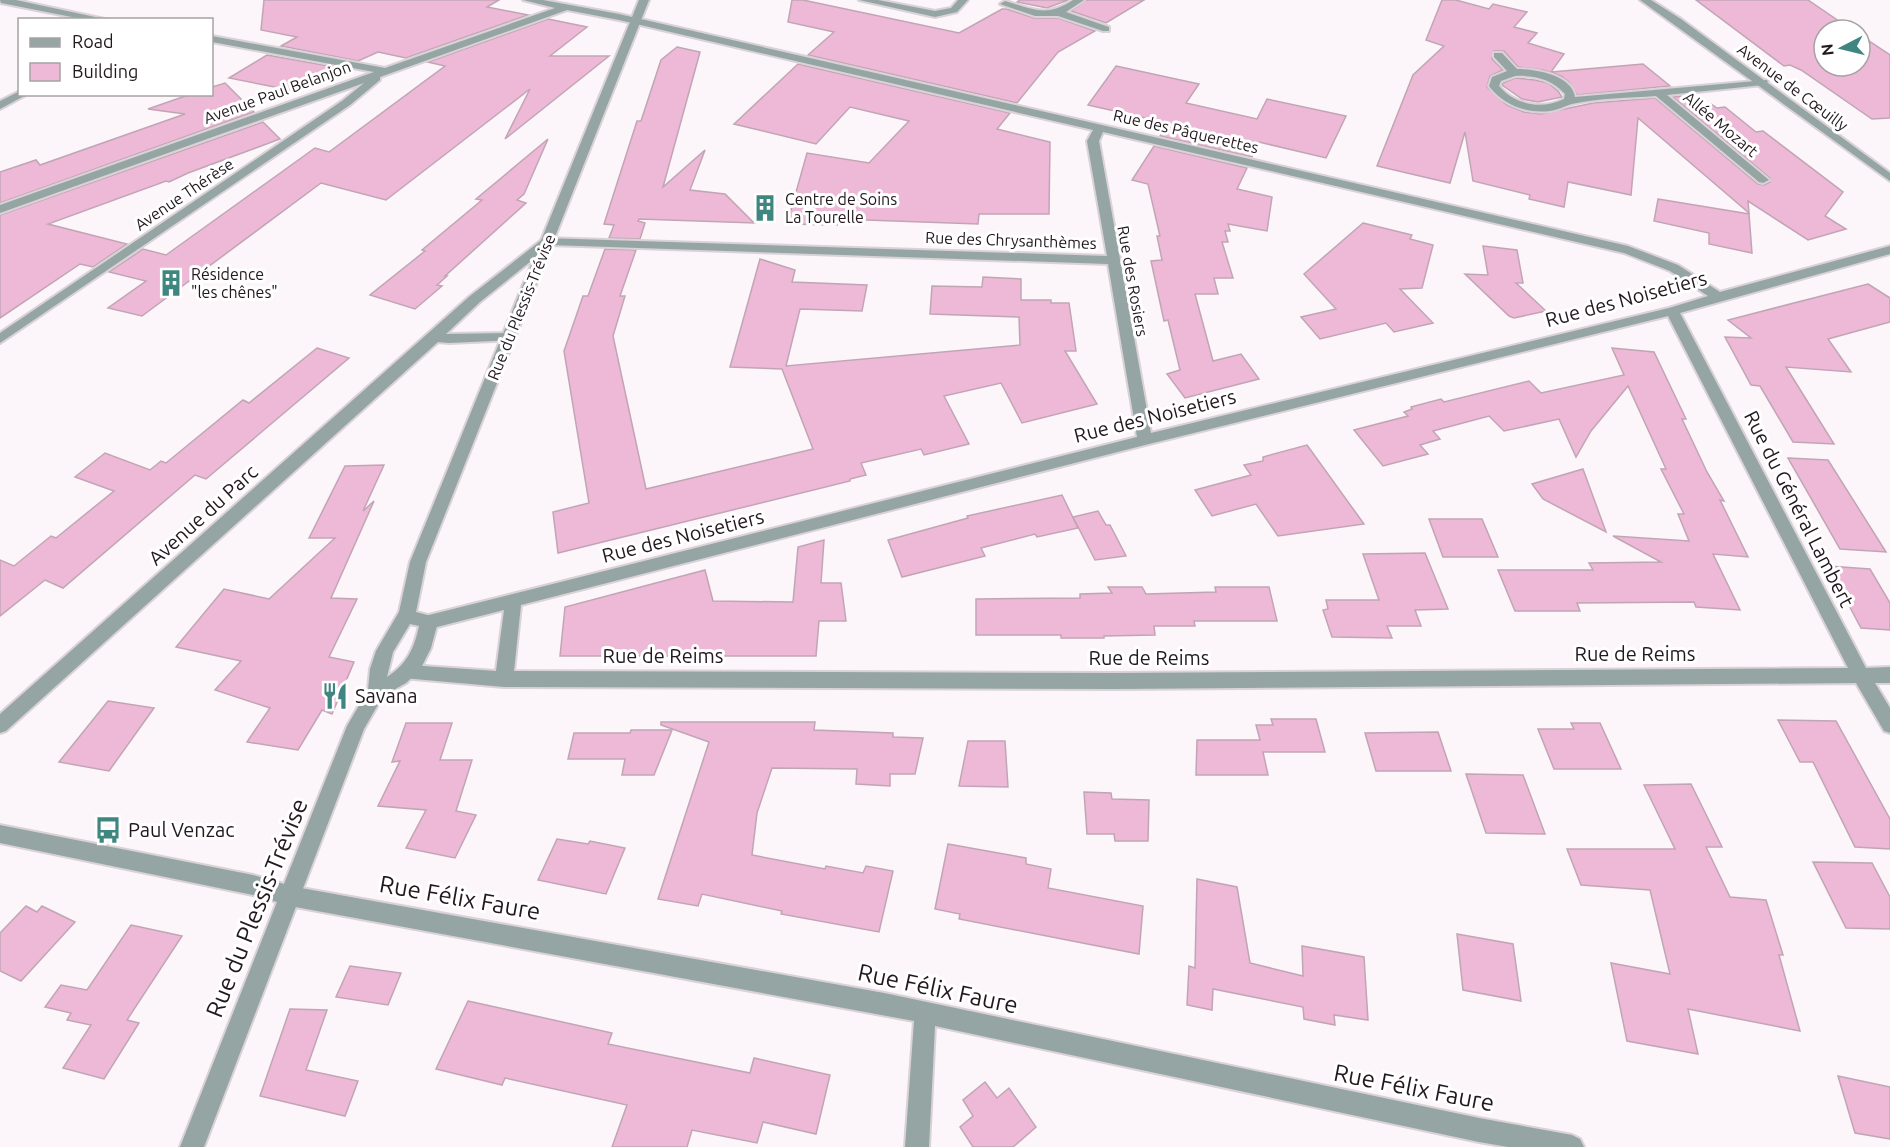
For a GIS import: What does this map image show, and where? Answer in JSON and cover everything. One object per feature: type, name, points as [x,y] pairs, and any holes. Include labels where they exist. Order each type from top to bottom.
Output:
[{"type":"street","points":[[1,0],[95,18]]},
{"type":"street","name":"Rue des Pâquerettes","points":[[528,0],[1628,249],[1674,268],[1718,297]]},
{"type":"street","name":"Rue du Plessis-Trévise","points":[[192,1147],[357,726],[377,691],[377,675],[384,650],[405,616],[418,562],[644,0]]},
{"type":"street","points":[[864,0],[935,14],[954,10],[963,0]]},
{"type":"street","points":[[1059,13],[1079,0]]},
{"type":"street","name":"Avenue de Cœuilly","points":[[1640,1],[1678,21],[1890,178]]},
{"type":"street","points":[[1005,4],[1035,13],[1059,13],[1107,29]]},
{"type":"street","name":"Avenue Paul Belanjon","points":[[0,209],[566,8]]},
{"type":"street","points":[[213,39],[384,71]]},
{"type":"street","points":[[1498,55],[1514,72],[1543,75],[1566,87],[1570,94],[1569,101]]},
{"type":"street","name":"Avenue Thérèse","points":[[0,339],[346,104],[384,71]]},
{"type":"street","name":"Allée Mozart","points":[[1514,72],[1496,79],[1494,86],[1498,93],[1521,105],[1543,108],[1562,105],[1569,101],[1762,82]]},
{"type":"street","name":"Allée Mozart","points":[[1658,92],[1763,180]]},
{"type":"street","points":[[0,106],[18,95]]},
{"type":"street","name":"Rue des Rosiers","points":[[1099,129],[1093,141],[1145,440]]},
{"type":"street","name":"Rue des Chrysanthèmes","points":[[548,241],[1112,260]]},
{"type":"street","name":"Avenue du Parc","points":[[0,725],[475,299],[548,241]]},
{"type":"street","name":"Rue des Noisetiers","points":[[429,622],[1145,440],[1672,311],[1890,250]]},
{"type":"street","name":"Rue du Général Lambert","points":[[1672,311],[1861,675],[1890,725]]},
{"type":"street","points":[[435,337],[449,339],[508,337]]},
{"type":"street","points":[[504,679],[513,602]]},
{"type":"street","points":[[377,691],[409,673],[423,647],[429,622],[405,616]]},
{"type":"street","name":"Rue de Reims","points":[[409,673],[504,679],[1116,681],[1890,675]]},
{"type":"street","name":"Rue Félix Faure","points":[[0,834],[253,885],[290,896],[884,1004],[1479,1130],[1525,1142],[1572,1147]]},
{"type":"street","points":[[916,1147],[925,1014]]},
{"type":"building","points":[[264,0],[499,0],[487,7],[528,15],[406,58],[378,52],[358,61],[281,46],[297,37],[261,30]]},
{"type":"building","points":[[792,0],[803,0],[959,33],[1002,9],[1034,18],[1058,18],[1095,31],[1058,52],[1017,103],[808,55],[834,32],[788,22]]},
{"type":"building","points":[[1020,0],[1068,0],[1047,8],[1017,2]]},
{"type":"building","points":[[1086,0],[1144,0],[1106,23],[1071,11]]},
{"type":"building","points":[[1442,0],[1456,0],[1489,9],[1493,4],[1527,12],[1514,27],[1537,33],[1528,43],[1564,54],[1551,72],[1643,64],[1670,86],[1577,95],[1569,82],[1561,76],[1543,70],[1518,67],[1504,51],[1494,51],[1492,59],[1503,70],[1490,76],[1487,87],[1507,105],[1524,112],[1541,114],[1593,103],[1655,98],[1758,184],[1764,185],[1770,182],[1770,178],[1673,97],[1681,96],[1693,106],[1711,104],[1717,108],[1725,107],[1756,132],[1763,131],[1843,192],[1825,216],[1846,229],[1808,240],[1748,201],[1749,213],[1638,118],[1631,195],[1568,182],[1564,207],[1529,199],[1530,195],[1473,181],[1465,132],[1450,183],[1377,166],[1413,75],[1444,46],[1426,40]]},
{"type":"building","points":[[1696,0],[1808,0],[1834,18],[1812,18],[1812,78],[1790,65],[1784,66]]},
{"type":"building","points":[[548,19],[587,27],[550,56],[609,56],[505,139],[530,89],[386,200],[321,183],[142,316],[108,308],[146,281],[109,272],[143,249],[166,255],[315,148],[329,152],[445,66],[428,62]]},
{"type":"building","points":[[1872,43],[1890,55],[1890,118],[1872,119],[1813,78],[1872,78]]},
{"type":"building","points":[[677,47],[700,52],[663,187],[705,150],[690,190],[725,194],[754,223],[639,219],[638,221],[645,223],[640,239],[609,238],[614,225],[604,224],[637,121],[641,121],[661,60]]},
{"type":"building","points":[[267,55],[340,68],[290,90],[229,78]]},
{"type":"building","points":[[798,64],[1010,113],[997,129],[1050,142],[1049,214],[979,214],[978,224],[838,219],[837,225],[787,224],[807,153],[869,163],[909,121],[850,107],[816,144],[734,124]]},
{"type":"building","points":[[1116,66],[1199,84],[1186,103],[1257,119],[1267,99],[1346,116],[1326,158],[1259,142],[1252,157],[1160,136],[1166,128],[1146,124],[1150,119],[1088,105]]},
{"type":"building","points":[[1515,78],[1548,83],[1562,97],[1538,102],[1522,99],[1502,85]]},
{"type":"building","points":[[225,83],[254,112],[0,203],[0,172],[36,160],[40,165],[185,114],[148,109],[185,96],[213,96],[213,87]]},
{"type":"building","points":[[263,122],[280,139],[169,182],[166,181],[48,224],[127,244],[93,267],[80,264],[0,318],[0,215]]},
{"type":"building","points":[[548,139],[524,194],[517,200],[526,203],[437,285],[442,286],[415,309],[370,295],[425,251],[422,250],[482,200],[476,199]]},
{"type":"building","points":[[1154,146],[1247,168],[1237,189],[1272,197],[1267,231],[1228,224],[1230,231],[1225,231],[1228,242],[1222,242],[1233,278],[1214,278],[1218,294],[1195,294],[1213,361],[1241,354],[1259,379],[1185,398],[1167,374],[1180,370],[1168,320],[1164,321],[1151,261],[1162,260],[1157,236],[1160,236],[1148,184],[1132,180]]},
{"type":"building","points":[[1658,199],[1749,214],[1752,253],[1709,244],[1709,233],[1654,221]]},
{"type":"building","points":[[1363,223],[1412,235],[1410,239],[1433,245],[1422,288],[1400,289],[1433,323],[1394,332],[1386,323],[1320,339],[1301,317],[1336,309],[1304,274]]},
{"type":"building","points":[[1483,246],[1517,250],[1523,283],[1516,283],[1546,311],[1514,318],[1509,316],[1465,274],[1488,275]]},
{"type":"building","points":[[605,249],[636,250],[620,296],[625,296],[613,336],[646,489],[813,449],[782,369],[730,367],[760,259],[795,270],[792,282],[867,285],[862,311],[800,309],[786,366],[1020,345],[1019,317],[930,314],[932,286],[982,287],[983,277],[1021,279],[1021,300],[1051,300],[1051,303],[1069,303],[1076,351],[1065,351],[1097,404],[1022,423],[1001,383],[944,396],[969,444],[924,455],[921,449],[861,463],[866,475],[850,479],[850,481],[558,553],[553,512],[589,503],[564,351],[583,296],[588,296]]},
{"type":"building","points":[[1868,284],[1890,298],[1890,322],[1828,339],[1851,372],[1786,367],[1834,444],[1793,442],[1760,386],[1751,385],[1725,337],[1751,338],[1728,320]]},
{"type":"building","points":[[317,348],[349,358],[206,479],[195,475],[63,588],[45,580],[0,616],[0,560],[14,566],[51,536],[56,538],[114,491],[75,477],[105,453],[150,470],[161,461],[166,463],[243,400],[249,403]]},
{"type":"building","points":[[1612,348],[1654,352],[1686,419],[1682,419],[1707,472],[1724,501],[1720,500],[1748,557],[1713,554],[1740,610],[1696,607],[1694,602],[1577,603],[1580,611],[1515,611],[1498,570],[1593,570],[1589,563],[1661,562],[1613,536],[1689,541],[1678,514],[1684,514],[1661,469],[1666,469],[1628,386],[1591,431],[1576,457],[1559,419],[1504,431],[1489,416],[1433,431],[1440,439],[1420,445],[1428,454],[1383,466],[1354,430],[1408,416],[1404,412],[1412,409],[1411,407],[1441,399],[1444,402],[1529,381],[1541,393],[1624,375]]},
{"type":"building","points":[[1307,445],[1364,524],[1278,536],[1256,504],[1212,516],[1195,490],[1251,475],[1244,465],[1263,461],[1263,457]]},
{"type":"building","points":[[1788,458],[1828,460],[1886,552],[1840,549]]},
{"type":"building","points":[[384,465],[363,511],[374,501],[331,598],[357,599],[329,657],[354,662],[332,714],[322,710],[298,750],[247,742],[270,708],[215,690],[241,661],[176,647],[224,589],[269,599],[335,538],[309,538],[345,466]]},
{"type":"building","points":[[1583,469],[1606,532],[1543,499],[1532,484]]},
{"type":"building","points":[[1062,495],[1078,528],[1037,537],[1035,534],[981,548],[985,556],[902,577],[888,540],[968,518],[967,516]]},
{"type":"building","points":[[1098,511],[1106,525],[1110,525],[1126,556],[1095,560],[1073,517]]},
{"type":"building","points":[[1429,519],[1482,519],[1498,557],[1443,557]]},
{"type":"building","points":[[824,540],[821,583],[841,583],[846,621],[819,621],[816,656],[560,656],[565,607],[705,570],[713,601],[793,602],[798,547]]},
{"type":"building","points":[[1425,553],[1448,609],[1415,610],[1421,626],[1387,626],[1392,638],[1332,637],[1323,610],[1328,609],[1326,600],[1379,600],[1363,554]]},
{"type":"building","points":[[1828,566],[1870,569],[1890,603],[1890,630],[1861,628]]},
{"type":"building","points":[[1108,587],[1142,587],[1146,594],[1216,592],[1215,587],[1269,587],[1277,621],[1194,621],[1195,626],[1154,626],[1155,635],[1104,636],[1104,638],[1061,638],[1061,635],[976,635],[976,599],[1080,598],[1080,594],[1112,593]]},
{"type":"building","points":[[108,701],[154,708],[109,771],[59,762]]},
{"type":"building","points":[[1271,719],[1316,719],[1325,752],[1263,752],[1268,775],[1196,775],[1197,740],[1260,740],[1256,725],[1273,725]]},
{"type":"building","points":[[1778,720],[1836,721],[1890,819],[1890,849],[1855,847],[1813,762],[1800,762]]},
{"type":"building","points":[[661,722],[815,722],[814,730],[893,733],[893,737],[923,738],[915,774],[890,774],[890,786],[856,784],[857,769],[772,768],[757,813],[752,855],[825,869],[826,866],[863,873],[866,866],[893,871],[879,932],[781,914],[782,911],[702,894],[698,906],[658,899],[709,742],[661,725]]},
{"type":"building","points":[[406,723],[452,723],[440,760],[472,760],[456,811],[476,815],[455,858],[406,848],[426,810],[378,806],[400,761],[392,762]]},
{"type":"building","points":[[1571,723],[1600,723],[1621,769],[1554,769],[1538,729],[1574,729]]},
{"type":"building","points":[[631,730],[672,730],[654,775],[622,775],[625,759],[568,759],[574,733],[630,733]]},
{"type":"building","points":[[1438,732],[1451,771],[1376,771],[1365,733]]},
{"type":"building","points":[[968,741],[1005,741],[1008,787],[959,786]]},
{"type":"building","points":[[1466,774],[1523,775],[1545,834],[1486,833]]},
{"type":"building","points":[[1691,784],[1722,847],[1706,847],[1730,897],[1766,900],[1783,955],[1779,955],[1800,1031],[1688,1009],[1698,1054],[1627,1041],[1611,963],[1670,974],[1650,890],[1581,885],[1567,849],[1675,849],[1644,785]]},
{"type":"building","points":[[1084,792],[1111,793],[1112,799],[1149,800],[1148,841],[1115,841],[1114,834],[1087,834]]},
{"type":"building","points":[[557,839],[588,844],[590,841],[625,848],[606,894],[538,880]]},
{"type":"building","points":[[948,844],[1026,858],[1026,864],[1051,869],[1048,888],[1143,906],[1139,954],[959,919],[960,914],[935,909]]},
{"type":"building","points":[[1813,862],[1872,863],[1890,897],[1890,929],[1846,928]]},
{"type":"building","points":[[1197,879],[1237,887],[1250,963],[1303,976],[1302,946],[1364,957],[1368,1020],[1334,1015],[1335,1025],[1304,1019],[1303,1007],[1213,989],[1212,1010],[1187,1005],[1189,966],[1195,968]]},
{"type":"building","points":[[26,906],[37,912],[42,906],[75,922],[21,981],[0,971],[0,933]]},
{"type":"building","points":[[131,925],[182,936],[127,1020],[139,1023],[104,1079],[63,1068],[91,1025],[67,1020],[71,1013],[45,1007],[61,985],[87,990]]},
{"type":"building","points":[[1457,934],[1513,944],[1521,1001],[1463,990]]},
{"type":"building","points":[[350,966],[401,973],[388,1005],[336,997]]},
{"type":"building","points":[[468,1001],[612,1033],[608,1044],[750,1073],[754,1058],[830,1075],[816,1134],[763,1122],[757,1143],[692,1130],[687,1147],[612,1147],[627,1105],[505,1078],[502,1085],[436,1069]]},
{"type":"building","points":[[290,1009],[327,1010],[306,1070],[358,1081],[345,1116],[260,1096]]},
{"type":"building","points":[[1838,1076],[1890,1087],[1890,1139],[1855,1133]]},
{"type":"building","points":[[985,1082],[997,1098],[1009,1088],[1036,1127],[1013,1147],[973,1147],[960,1127],[973,1116],[963,1100]]},
{"type":"place","name":"Centre de Soins La Tourelle","points":[[765,208]]},
{"type":"place","name":"Résidence \"les chênes\"","points":[[171,283]]},
{"type":"place","name":"Savana","points":[[335,696]]},
{"type":"place","name":"Paul Venzac","points":[[108,830]]}]
